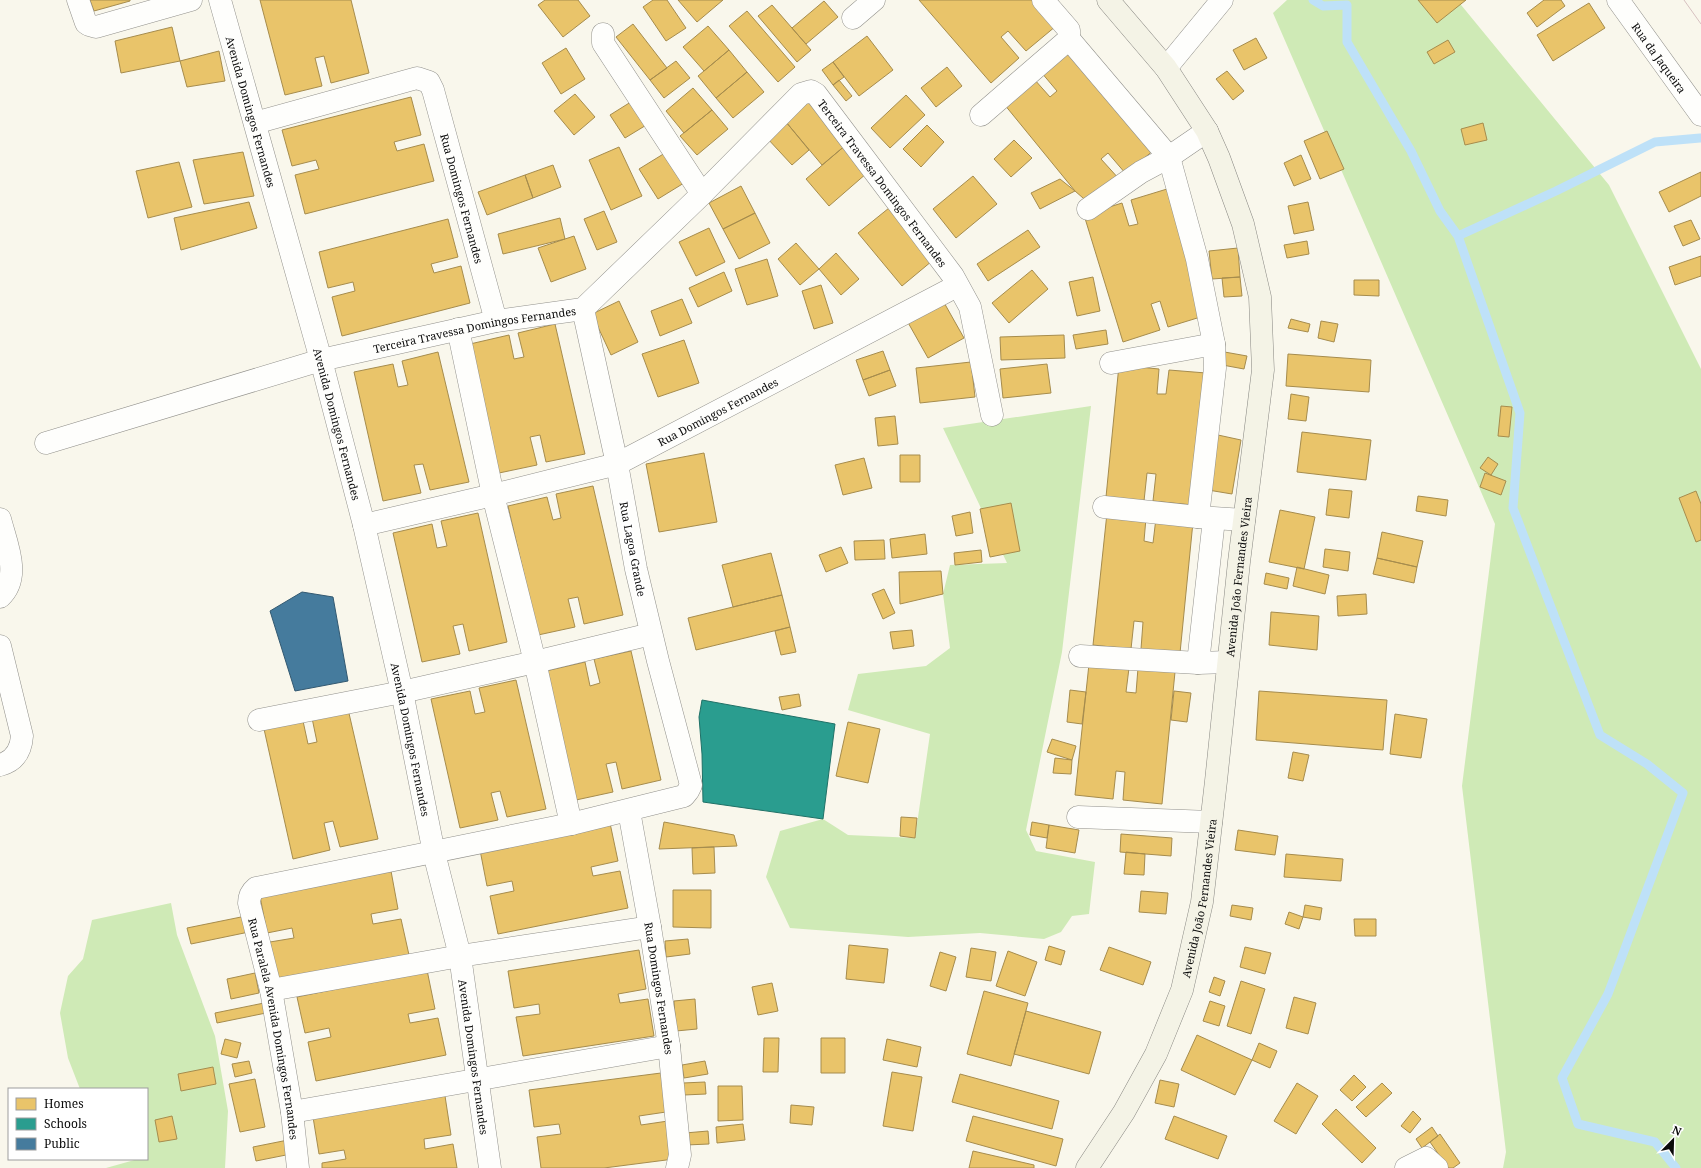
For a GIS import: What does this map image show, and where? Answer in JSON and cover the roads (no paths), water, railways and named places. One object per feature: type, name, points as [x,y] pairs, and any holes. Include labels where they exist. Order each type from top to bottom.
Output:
[{"type":"main road","name":"Avenida João Fernandes Vieira","points":[[1087,1168],[1124,1112],[1156,1054],[1182,990],[1202,902],[1244,520],[1263,370],[1260,297],[1243,224],[1208,131],[1166,68],[1108,0]]},
{"type":"street","points":[[78,0],[86,23],[89,26],[96,27],[190,0]]},
{"type":"street","name":"Avenida Domingos Fernandes","points":[[220,0],[321,360],[364,525],[402,692],[434,854],[460,956],[479,1080],[490,1168]]},
{"type":"street","points":[[853,18],[874,0]]},
{"type":"street","points":[[981,115],[1069,39],[1070,30],[1043,0]]},
{"type":"street","points":[[1166,68],[1222,0]]},
{"type":"street","name":"Rua da Jaqueira","points":[[1618,0],[1701,115]]},
{"type":"street","points":[[604,34],[603,43],[702,194]]},
{"type":"street","points":[[1069,39],[1169,157],[1197,259],[1214,344],[1215,368],[1198,663]]},
{"type":"street","name":"Rua Domingos Fernandes","points":[[255,123],[417,78],[429,82],[433,90],[496,321]]},
{"type":"street","name":"Terceira Travessa Domingos Fernandes","points":[[46,443],[321,360],[496,321],[583,309],[702,194],[801,94],[811,91],[816,94],[953,276],[956,283]]},
{"type":"street","points":[[1088,209],[1141,172],[1169,157],[1208,131]]},
{"type":"street","points":[[956,283],[970,307],[992,415]]},
{"type":"street","name":"Rua Domingos Fernandes","points":[[364,525],[617,464],[951,289],[956,283]]},
{"type":"street","points":[[583,309],[617,464]]},
{"type":"street","points":[[458,329],[493,495],[535,662],[571,824]]},
{"type":"street","points":[[1111,363],[1214,344]]},
{"type":"street","name":"Rua Lagoa Grande","points":[[617,464],[636,569],[651,634]]},
{"type":"street","points":[[1104,507],[1206,518],[1244,520]]},
{"type":"street","points":[[0,519],[12,571],[9,583],[0,597]]},
{"type":"street","points":[[260,720],[402,692],[651,634],[689,775],[691,785],[688,792],[684,796],[629,810],[434,854]]},
{"type":"street","points":[[0,646],[22,736],[21,745],[8,760]]},
{"type":"street","points":[[1080,656],[1198,663],[1228,662]]},
{"type":"street","name":"Rua Domingos Fernandes","points":[[629,810],[669,1046],[680,1155],[677,1168]]},
{"type":"street","points":[[1078,817],[1211,822]]},
{"type":"street","name":"Rua Paralela Avenida Domingos Fernandes","points":[[298,1168],[292,1112],[271,990],[249,903],[253,890],[434,854]]},
{"type":"street","points":[[271,990],[460,956],[650,927]]},
{"type":"street","points":[[292,1112],[669,1046]]},
{"type":"street","points":[[1406,1168],[1426,1158],[1437,1168]]},
{"type":"waterway","points":[[1313,0],[1323,6],[1347,5],[1347,42],[1411,151],[1440,211],[1458,236],[1520,413],[1513,508],[1600,735],[1647,764],[1683,793],[1608,994],[1562,1078],[1578,1124],[1655,1142],[1676,1168]]},
{"type":"waterway","points":[[1458,236],[1556,191],[1655,142],[1700,138]]},
{"type":"tram line","points":[[1684,0],[1701,24]]}]
